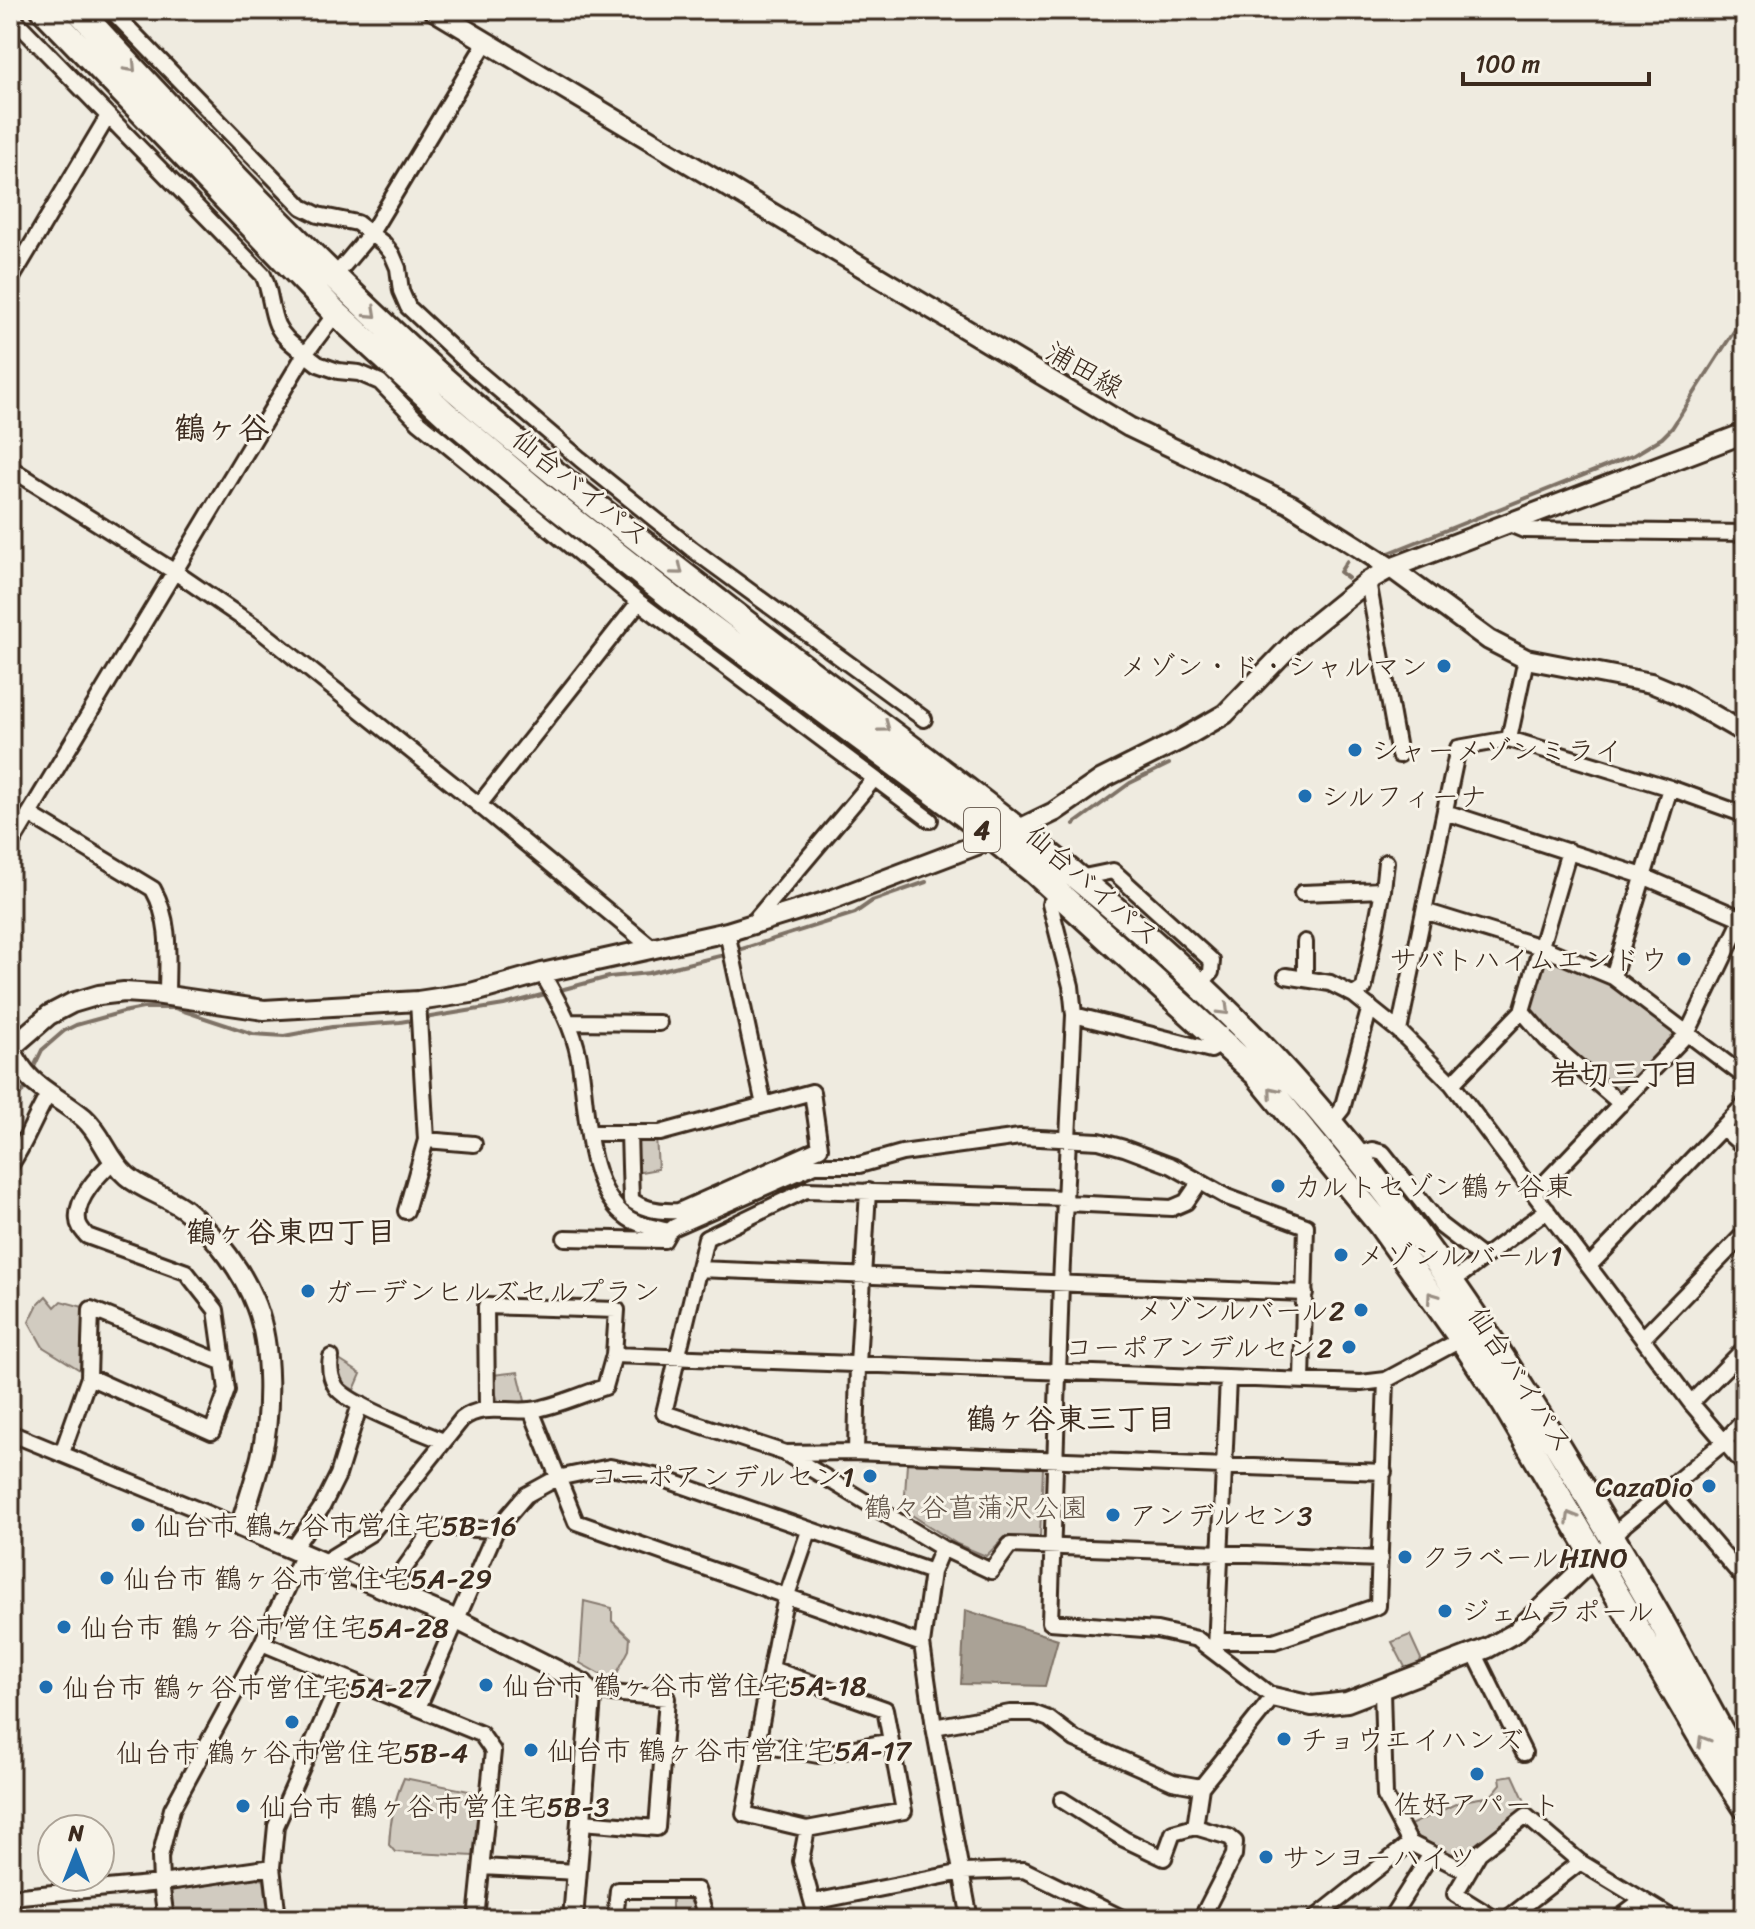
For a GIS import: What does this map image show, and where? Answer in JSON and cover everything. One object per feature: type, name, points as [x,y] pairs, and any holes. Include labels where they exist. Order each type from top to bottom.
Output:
[{"type":"highway","name":"仙台バイパス","points":[[44,10],[336,313],[447,415],[711,643],[962,813],[993,839],[1134,923],[1281,1068],[1385,1189],[1453,1281],[1513,1373],[1612,1539],[1745,1774]]},
{"type":"highway","name":"仙台バイパス","points":[[78,10],[334,277],[494,424],[724,607],[1019,829],[1070,885],[1257,1074],[1352,1188],[1462,1339],[1504,1403],[1708,1749],[1745,1806]]},
{"type":"street","points":[[111,10],[302,207],[318,215],[357,223],[371,233],[392,254],[408,307],[472,367],[692,549],[924,719]]},
{"type":"street","name":"浦田線","points":[[433,10],[1150,439],[1290,504],[1391,568],[1489,640],[1526,659],[1651,683],[1675,693],[1745,733]]},
{"type":"street","points":[[10,15],[263,275],[270,290],[277,324],[285,338],[318,364],[338,371],[359,373],[380,382],[419,422],[639,602],[711,643],[874,779],[930,820]]},
{"type":"street","points":[[334,277],[371,233],[486,42]]},
{"type":"street","points":[[10,281],[108,116]]},
{"type":"street","points":[[10,846],[305,354],[336,313]]},
{"type":"street","points":[[752,924],[831,900],[1019,829],[1054,812],[1102,779],[1225,714],[1300,636],[1368,581],[1391,568],[1745,433]]},
{"type":"street","points":[[10,468],[175,572],[260,630],[651,947]]},
{"type":"street","points":[[1507,523],[1524,530],[1745,533]]},
{"type":"street","points":[[1368,581],[1399,755]]},
{"type":"street","points":[[479,805],[639,602]]},
{"type":"street","points":[[1509,739],[1526,659]]},
{"type":"street","points":[[1399,1031],[1458,748],[1509,739],[1670,788],[1745,815]]},
{"type":"street","points":[[10,1166],[26,1143],[33,1119],[27,1078],[11,1047],[49,1015],[72,1003],[124,992],[264,1010],[419,1012],[471,993],[550,986],[651,947],[730,946],[874,779]]},
{"type":"street","points":[[1613,977],[1670,788]]},
{"type":"street","points":[[1445,812],[1643,876],[1743,920],[1687,1034],[1535,1193]]},
{"type":"street","points":[[29,814],[153,889],[161,904],[167,929],[167,996]]},
{"type":"street","points":[[1452,1084],[1522,1011],[1569,851]]},
{"type":"street","points":[[1354,995],[1364,988],[1386,862]]},
{"type":"street","points":[[1070,885],[1050,904],[1071,986],[1074,1015],[1061,1283],[1050,1622],[1157,1630],[1197,1639],[1216,1647],[1273,1697],[1283,1702],[1312,1706],[1347,1702],[1475,1654],[1515,1633],[1595,1558],[1625,1524],[1723,1443],[1745,1419]]},
{"type":"street","points":[[1310,895],[1383,890]]},
{"type":"street","points":[[1424,911],[1541,947],[1613,977],[1745,1077]]},
{"type":"street","points":[[1305,942],[1305,978]]},
{"type":"street","points":[[730,946],[764,1105]]},
{"type":"street","points":[[1286,976],[1330,983],[1354,995],[1399,1031],[1452,1084],[1691,1403],[1745,1466]]},
{"type":"street","points":[[550,986],[570,1022],[579,1056],[589,1133],[604,1194],[629,1219],[669,1231]]},
{"type":"street","points":[[1330,1124],[1342,1109],[1370,1007]]},
{"type":"street","points":[[1522,1011],[1547,1040],[1621,1104]]},
{"type":"street","points":[[406,1211],[426,1140],[419,1012]]},
{"type":"street","points":[[1074,1015],[1211,1050],[1225,1042]]},
{"type":"street","points":[[570,1022],[633,1016],[659,1023]]},
{"type":"street","points":[[27,1078],[84,1118],[127,1176],[186,1210],[212,1234],[257,1307],[264,1341],[267,1419],[261,1457],[240,1527]]},
{"type":"street","points":[[589,1133],[629,1133],[660,1133],[812,1092],[820,1148],[679,1211],[665,1212],[639,1206],[631,1200],[629,1133]]},
{"type":"street","points":[[1590,1265],[1745,1104]]},
{"type":"street","points":[[1724,1129],[1745,1148]]},
{"type":"street","points":[[565,1238],[664,1240],[669,1231],[815,1165],[859,1165],[902,1153],[1020,1137],[1099,1141],[1172,1166],[1227,1197],[1306,1226],[1302,1381]]},
{"type":"street","points":[[426,1140],[474,1144]]},
{"type":"street","points":[[1357,1155],[1372,1150],[1383,1153],[1440,1225],[1483,1258]]},
{"type":"street","points":[[89,1377],[212,1432],[227,1390],[216,1310],[186,1272],[87,1236],[78,1222],[79,1205],[102,1171],[114,1161]]},
{"type":"street","points":[[1199,1183],[1186,1202],[1172,1208],[806,1190],[706,1238],[664,1413],[785,1453],[942,1548],[991,1571],[1010,1545],[1380,1559]]},
{"type":"street","points":[[856,1452],[868,1191]]},
{"type":"street","points":[[1453,1281],[1547,1210]]},
{"type":"street","points":[[1643,1338],[1745,1233]]},
{"type":"street","points":[[698,1269],[1305,1293]]},
{"type":"street","points":[[324,1562],[371,1533],[443,1441],[470,1413],[487,1408],[531,1410],[605,1387],[614,1355],[617,1310],[486,1306],[487,1408]]},
{"type":"street","points":[[62,1453],[89,1377],[91,1309],[224,1363]]},
{"type":"street","points":[[614,1355],[1361,1383],[1386,1380],[1462,1339]]},
{"type":"street","points":[[1691,1403],[1745,1348]]},
{"type":"street","points":[[331,1357],[329,1369],[337,1389],[360,1404],[443,1441]]},
{"type":"street","points":[[1216,1647],[1228,1378]]},
{"type":"street","points":[[1216,1647],[1274,1641],[1378,1606],[1386,1380]]},
{"type":"street","points":[[166,1919],[160,1857],[172,1809],[262,1643],[298,1551],[338,1475],[360,1404]]},
{"type":"street","points":[[531,1410],[576,1522],[922,1644]]},
{"type":"street","points":[[10,1433],[389,1590],[455,1619],[584,1684],[591,1698],[573,1919]]},
{"type":"street","points":[[785,1453],[856,1452],[1384,1472]]},
{"type":"street","points":[[418,1708],[496,1530],[526,1495],[557,1478],[610,1467],[655,1476],[932,1572]]},
{"type":"street","points":[[1667,1489],[1745,1580]]},
{"type":"street","points":[[389,1590],[434,1527],[496,1530]]},
{"type":"street","points":[[772,1669],[885,1709],[904,1811],[807,1829],[744,1814],[757,1744],[786,1598],[809,1531]]},
{"type":"street","points":[[942,1548],[932,1572],[922,1644],[934,1727],[970,1919]]},
{"type":"street","points":[[262,1643],[481,1734],[493,1751],[476,1919]]},
{"type":"street","points":[[1475,1654],[1524,1753]]},
{"type":"street","points":[[278,1919],[272,1867],[276,1826],[342,1677]]},
{"type":"street","points":[[582,1822],[657,1828],[667,1698],[589,1691]]},
{"type":"street","points":[[1382,1691],[1385,1796],[1410,1843],[1466,1871]]},
{"type":"street","points":[[1195,1827],[1201,1787],[1273,1697]]},
{"type":"street","points":[[934,1727],[1010,1713],[1033,1713],[1049,1719],[1075,1739],[1173,1782],[1201,1787]]},
{"type":"street","points":[[757,1744],[818,1755],[891,1741]]},
{"type":"street","points":[[1062,1800],[1124,1839],[1164,1858],[1173,1833],[1195,1827],[1229,1837],[1235,1842],[1234,1855],[1201,1919]]},
{"type":"street","points":[[1495,1919],[1455,1894],[1479,1853],[1526,1816],[1580,1862],[1674,1919]]},
{"type":"street","points":[[807,1829],[801,1861],[817,1919]]},
{"type":"street","points":[[1314,1919],[1410,1843]]},
{"type":"street","points":[[1390,1919],[1431,1854]]},
{"type":"street","points":[[1507,1919],[1580,1862]]},
{"type":"street","points":[[10,1897],[161,1883],[272,1867]]},
{"type":"street","points":[[482,1867],[578,1872]]},
{"type":"street","points":[[813,1902],[963,1872],[1024,1870],[1124,1919]]},
{"type":"street","points":[[615,1919],[618,1890],[697,1890],[707,1919]]},
{"type":"street","points":[[1618,1919],[1642,1901]]},
{"type":"green space","points":[[1546,956],[1605,980],[1672,1028],[1676,1038],[1620,1096],[1549,1035],[1529,1012],[1541,959]]},
{"type":"green space","points":[[638,1136],[656,1136],[658,1169],[635,1173],[633,1143]]},
{"type":"green space","points":[[46,1296],[55,1307],[61,1301],[83,1307],[80,1370],[43,1347],[29,1322]]},
{"type":"green space","points":[[336,1358],[361,1374],[354,1390],[337,1379]]},
{"type":"green space","points":[[518,1372],[526,1405],[499,1404],[493,1375]]},
{"type":"green space","name":"鶴々谷菖蒲沢公園","points":[[907,1463],[1043,1468],[1040,1537],[1006,1536],[986,1556],[957,1544],[904,1510]]},
{"type":"green space","points":[[584,1601],[612,1608],[612,1621],[630,1638],[629,1650],[615,1677],[605,1677],[580,1663]]},
{"type":"green space","points":[[1410,1635],[1421,1659],[1418,1666],[1407,1671],[1392,1642]]},
{"type":"green space","points":[[1513,1775],[1528,1808],[1474,1850],[1468,1859],[1463,1861],[1412,1834],[1408,1826],[1462,1801],[1491,1796],[1501,1784],[1500,1777]]},
{"type":"green space","points":[[404,1778],[479,1793],[474,1856],[395,1852],[389,1845],[390,1827]]},
{"type":"green space","points":[[250,1876],[264,1880],[269,1919],[174,1919],[170,1895],[173,1888]]},
{"type":"green space","points":[[672,1896],[688,1898],[697,1911],[691,1919],[672,1919]]},
{"type":"shaded area","points":[[965,1610],[1058,1639],[1045,1686],[961,1684]]},
{"type":"waterway","points":[[1389,553],[1634,455],[1662,438],[1672,428],[1745,314]]},
{"type":"waterway","points":[[1347,561],[1340,572],[1348,578]]},
{"type":"waterway","points":[[1074,824],[1130,783],[1169,764]]},
{"type":"waterway","points":[[32,1071],[42,1050],[64,1031],[123,1012],[143,1008],[175,1008],[253,1034],[284,1036],[332,1027],[400,1022],[504,1005],[609,977],[649,973],[720,956],[855,913],[872,901],[926,882]]},
{"type":"waterway","points":[[10,1102],[24,1090],[27,1083]]},
{"type":"place","name":"メゾン・ド・シャルマン","points":[[1444,666]]},
{"type":"place","name":"シャーメゾンミライ","points":[[1355,750]]},
{"type":"place","name":"シルフィーナ","points":[[1305,796]]},
{"type":"place","name":"サバトハイムエンドウ","points":[[1684,959]]},
{"type":"place","name":"カルトセゾン鶴ヶ谷東","points":[[1278,1186]]},
{"type":"place","name":"メゾンルバール1","points":[[1341,1255]]},
{"type":"place","name":"ガーデンヒルズセルプラン","points":[[308,1291]]},
{"type":"place","name":"メゾンルバール2","points":[[1361,1310]]},
{"type":"place","name":"コーポアンデルセン2","points":[[1349,1347]]},
{"type":"place","name":"コーポアンデルセン1","points":[[870,1476]]},
{"type":"place","name":"CazaDio","points":[[1709,1486]]},
{"type":"place","name":"アンデルセン3","points":[[1113,1515]]},
{"type":"place","name":"仙台市 鶴ヶ谷市営住宅5B-16","points":[[138,1525]]},
{"type":"place","name":"クラベールHINO","points":[[1405,1557]]},
{"type":"place","name":"仙台市 鶴ヶ谷市営住宅5A-29","points":[[107,1578]]},
{"type":"place","name":"ジェムラポール","points":[[1445,1611]]},
{"type":"place","name":"仙台市 鶴ヶ谷市営住宅5A-28","points":[[64,1627]]},
{"type":"place","name":"仙台市 鶴ヶ谷市営住宅5A-18","points":[[486,1685]]},
{"type":"place","name":"仙台市 鶴ヶ谷市営住宅5A-27","points":[[46,1687]]},
{"type":"place","name":"仙台市 鶴ヶ谷市営住宅5B-4","points":[[292,1722]]},
{"type":"place","name":"チョウエイハンズ","points":[[1284,1739]]},
{"type":"place","name":"仙台市 鶴ヶ谷市営住宅5A-17","points":[[531,1750]]},
{"type":"place","name":"佐好アパート","points":[[1477,1774]]},
{"type":"place","name":"仙台市 鶴ヶ谷市営住宅5B-3","points":[[243,1806]]},
{"type":"place","name":"サンヨーハイツ","points":[[1266,1857]]},
{"type":"district","name":"鶴ヶ谷","points":[[222,428]]},
{"type":"district","name":"岩切三丁目","points":[[1625,1074]]},
{"type":"district","name":"鶴ヶ谷東四丁目","points":[[291,1232]]},
{"type":"district","name":"鶴ヶ谷東三丁目","points":[[1071,1419]]}]
